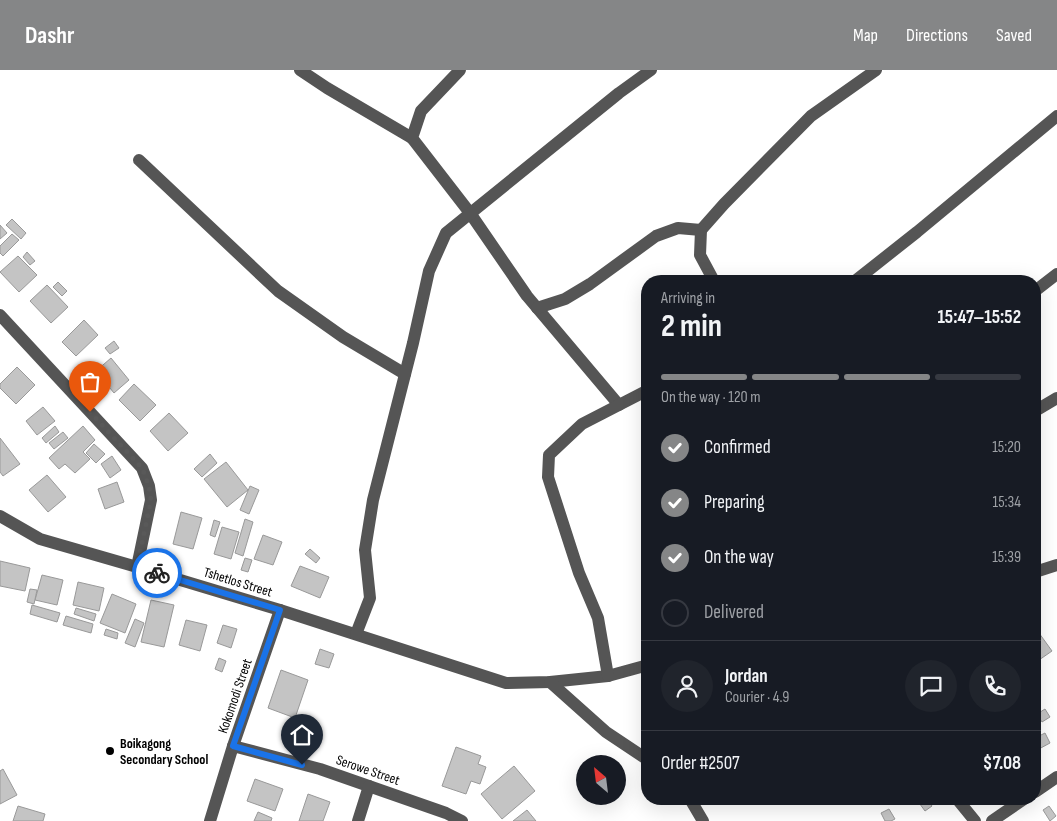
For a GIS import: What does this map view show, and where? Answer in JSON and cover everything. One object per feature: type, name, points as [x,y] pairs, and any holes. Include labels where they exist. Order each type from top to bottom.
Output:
[{"type":"street","points":[[300,70],[412,138],[470,213],[527,296],[619,405]]},
{"type":"street","points":[[412,138],[422,112],[460,70]]},
{"type":"street","points":[[356,634],[370,598],[365,550],[374,500],[429,271],[446,233],[619,93],[651,70]]},
{"type":"street","points":[[711,275],[700,255],[701,230],[724,204],[811,116],[876,70]]},
{"type":"street","points":[[863,275],[1057,116]]},
{"type":"street","points":[[139,160],[278,291],[343,337],[405,374]]},
{"type":"street","points":[[537,308],[565,299],[590,284],[656,236],[678,228],[701,230]]},
{"type":"street","points":[[1041,286],[1057,274]]},
{"type":"street","points":[[0,315],[142,468],[149,486],[151,500],[137,567]]},
{"type":"street","points":[[608,676],[598,618],[579,573],[548,477],[548,462],[549,455],[582,424],[641,394]]},
{"type":"street","points":[[1041,407],[1057,398]]},
{"type":"street","name":"Tshetlos Street","points":[[0,516],[40,540],[280,610],[506,683],[550,682],[608,676],[641,667]]},
{"type":"street","points":[[1041,570],[1057,566]]},
{"type":"street","name":"Kokomodi Street","points":[[210,821],[233,746],[280,610]]},
{"type":"street","points":[[550,682],[606,732],[641,755]]},
{"type":"street","name":"Serowe Street","points":[[233,746],[320,769],[446,813],[462,821]]},
{"type":"street","points":[[1041,788],[1057,777]]},
{"type":"street","points":[[358,821],[370,786]]},
{"type":"street","points":[[694,805],[703,821]]},
{"type":"street","points":[[962,805],[975,821]]},
{"type":"street","points":[[992,821],[1015,805]]},
{"type":"building","points":[[12,219],[26,233],[21,239],[6,225]]},
{"type":"building","points":[[0,225],[7,233],[0,239]]},
{"type":"building","points":[[12,234],[19,240],[3,256],[0,253],[0,246]]},
{"type":"building","points":[[27,252],[35,261],[30,265],[23,257]]},
{"type":"building","points":[[18,256],[37,275],[19,292],[0,272]]},
{"type":"building","points":[[58,282],[67,291],[62,296],[53,287]]},
{"type":"building","points":[[47,285],[68,307],[51,323],[30,301]]},
{"type":"building","points":[[84,320],[98,335],[76,356],[62,342]]},
{"type":"building","points":[[114,341],[119,348],[110,354],[105,348]]},
{"type":"building","points":[[111,358],[129,380],[114,393],[96,371]]},
{"type":"building","points":[[17,367],[35,385],[16,404],[0,388],[0,384]]},
{"type":"building","points":[[134,384],[156,405],[140,421],[119,400]]},
{"type":"building","points":[[43,407],[55,421],[37,435],[26,421]]},
{"type":"building","points":[[169,413],[188,433],[168,451],[150,431]]},
{"type":"building","points":[[55,426],[59,432],[46,443],[42,438]]},
{"type":"building","points":[[83,426],[95,440],[83,452],[90,459],[75,473],[65,464],[59,469],[49,458]]},
{"type":"building","points":[[63,432],[68,438],[54,449],[49,443]]},
{"type":"building","points":[[0,438],[20,464],[3,476],[0,472]]},
{"type":"building","points":[[94,444],[105,454],[96,463],[86,453]]},
{"type":"building","points":[[210,454],[217,463],[202,477],[194,469]]},
{"type":"building","points":[[112,456],[121,470],[110,478],[101,464]]},
{"type":"building","points":[[226,462],[248,490],[227,507],[204,479]]},
{"type":"building","points":[[47,475],[66,497],[48,512],[29,490]]},
{"type":"building","points":[[117,482],[124,502],[105,509],[98,489]]},
{"type":"building","points":[[250,486],[259,490],[249,514],[240,510]]},
{"type":"building","points":[[181,512],[202,518],[193,549],[173,544]]},
{"type":"building","points":[[245,519],[253,522],[243,556],[235,553]]},
{"type":"building","points":[[214,520],[220,522],[215,537],[210,535]]},
{"type":"building","points":[[222,527],[239,532],[231,559],[214,554]]},
{"type":"building","points":[[263,535],[282,542],[273,565],[254,559]]},
{"type":"building","points":[[310,549],[320,558],[316,563],[305,554]]},
{"type":"building","points":[[245,558],[252,560],[248,572],[241,570]]},
{"type":"building","points":[[0,561],[30,568],[25,591],[0,586]]},
{"type":"building","points":[[300,566],[329,577],[320,598],[291,586]]},
{"type":"building","points":[[42,575],[63,580],[57,605],[35,600]]},
{"type":"building","points":[[78,582],[104,588],[99,611],[73,605]]},
{"type":"building","points":[[30,589],[37,590],[34,604],[27,602]]},
{"type":"building","points":[[112,594],[136,604],[125,633],[100,623]]},
{"type":"building","points":[[151,600],[174,605],[164,647],[141,642]]},
{"type":"building","points":[[32,605],[60,613],[57,622],[30,614]]},
{"type":"building","points":[[76,608],[96,614],[94,621],[74,614]]},
{"type":"building","points":[[66,616],[93,624],[91,633],[63,625]]},
{"type":"building","points":[[135,619],[144,623],[135,647],[125,643]]},
{"type":"building","points":[[186,620],[207,625],[200,651],[179,645]]},
{"type":"building","points":[[223,625],[237,629],[231,648],[217,643]]},
{"type":"building","points":[[106,629],[118,633],[117,639],[104,635]]},
{"type":"building","points":[[1041,636],[1052,651],[1041,659]]},
{"type":"building","points":[[320,649],[334,654],[329,668],[315,664]]},
{"type":"building","points":[[219,658],[226,661],[222,672],[215,669]]},
{"type":"building","points":[[281,670],[308,680],[295,718],[268,708]]},
{"type":"building","points":[[1045,709],[1050,717],[1042,722],[1041,720],[1041,712]]},
{"type":"building","points":[[1045,733],[1050,743],[1041,748],[1041,735]]},
{"type":"building","points":[[456,747],[481,756],[478,764],[486,767],[480,784],[471,781],[466,794],[442,786]]},
{"type":"building","points":[[514,766],[535,791],[502,819],[481,794]]},
{"type":"building","points":[[3,769],[17,795],[0,804],[0,771]]},
{"type":"building","points":[[255,779],[283,789],[275,811],[247,801]]},
{"type":"building","points":[[308,794],[330,802],[323,821],[299,821]]},
{"type":"building","points":[[921,805],[931,805],[932,806],[925,811]]},
{"type":"building","points":[[18,806],[45,814],[43,821],[13,821]]},
{"type":"building","points":[[1049,806],[1056,816],[1050,821],[1043,810]]},
{"type":"building","points":[[889,809],[895,819],[885,821],[881,813]]},
{"type":"building","points":[[527,810],[536,821],[513,821]]},
{"type":"building","points":[[258,812],[272,818],[271,821],[254,821]]},
{"type":"way so far","points":[[90,412],[142,468],[149,486],[151,500],[137,567],[157,573]]},
{"type":"place","name":"Boikagong Secondary School","points":[[110,751]]},
{"type":"route","points":[[157,573],[280,610],[233,746],[302,765]]}]
